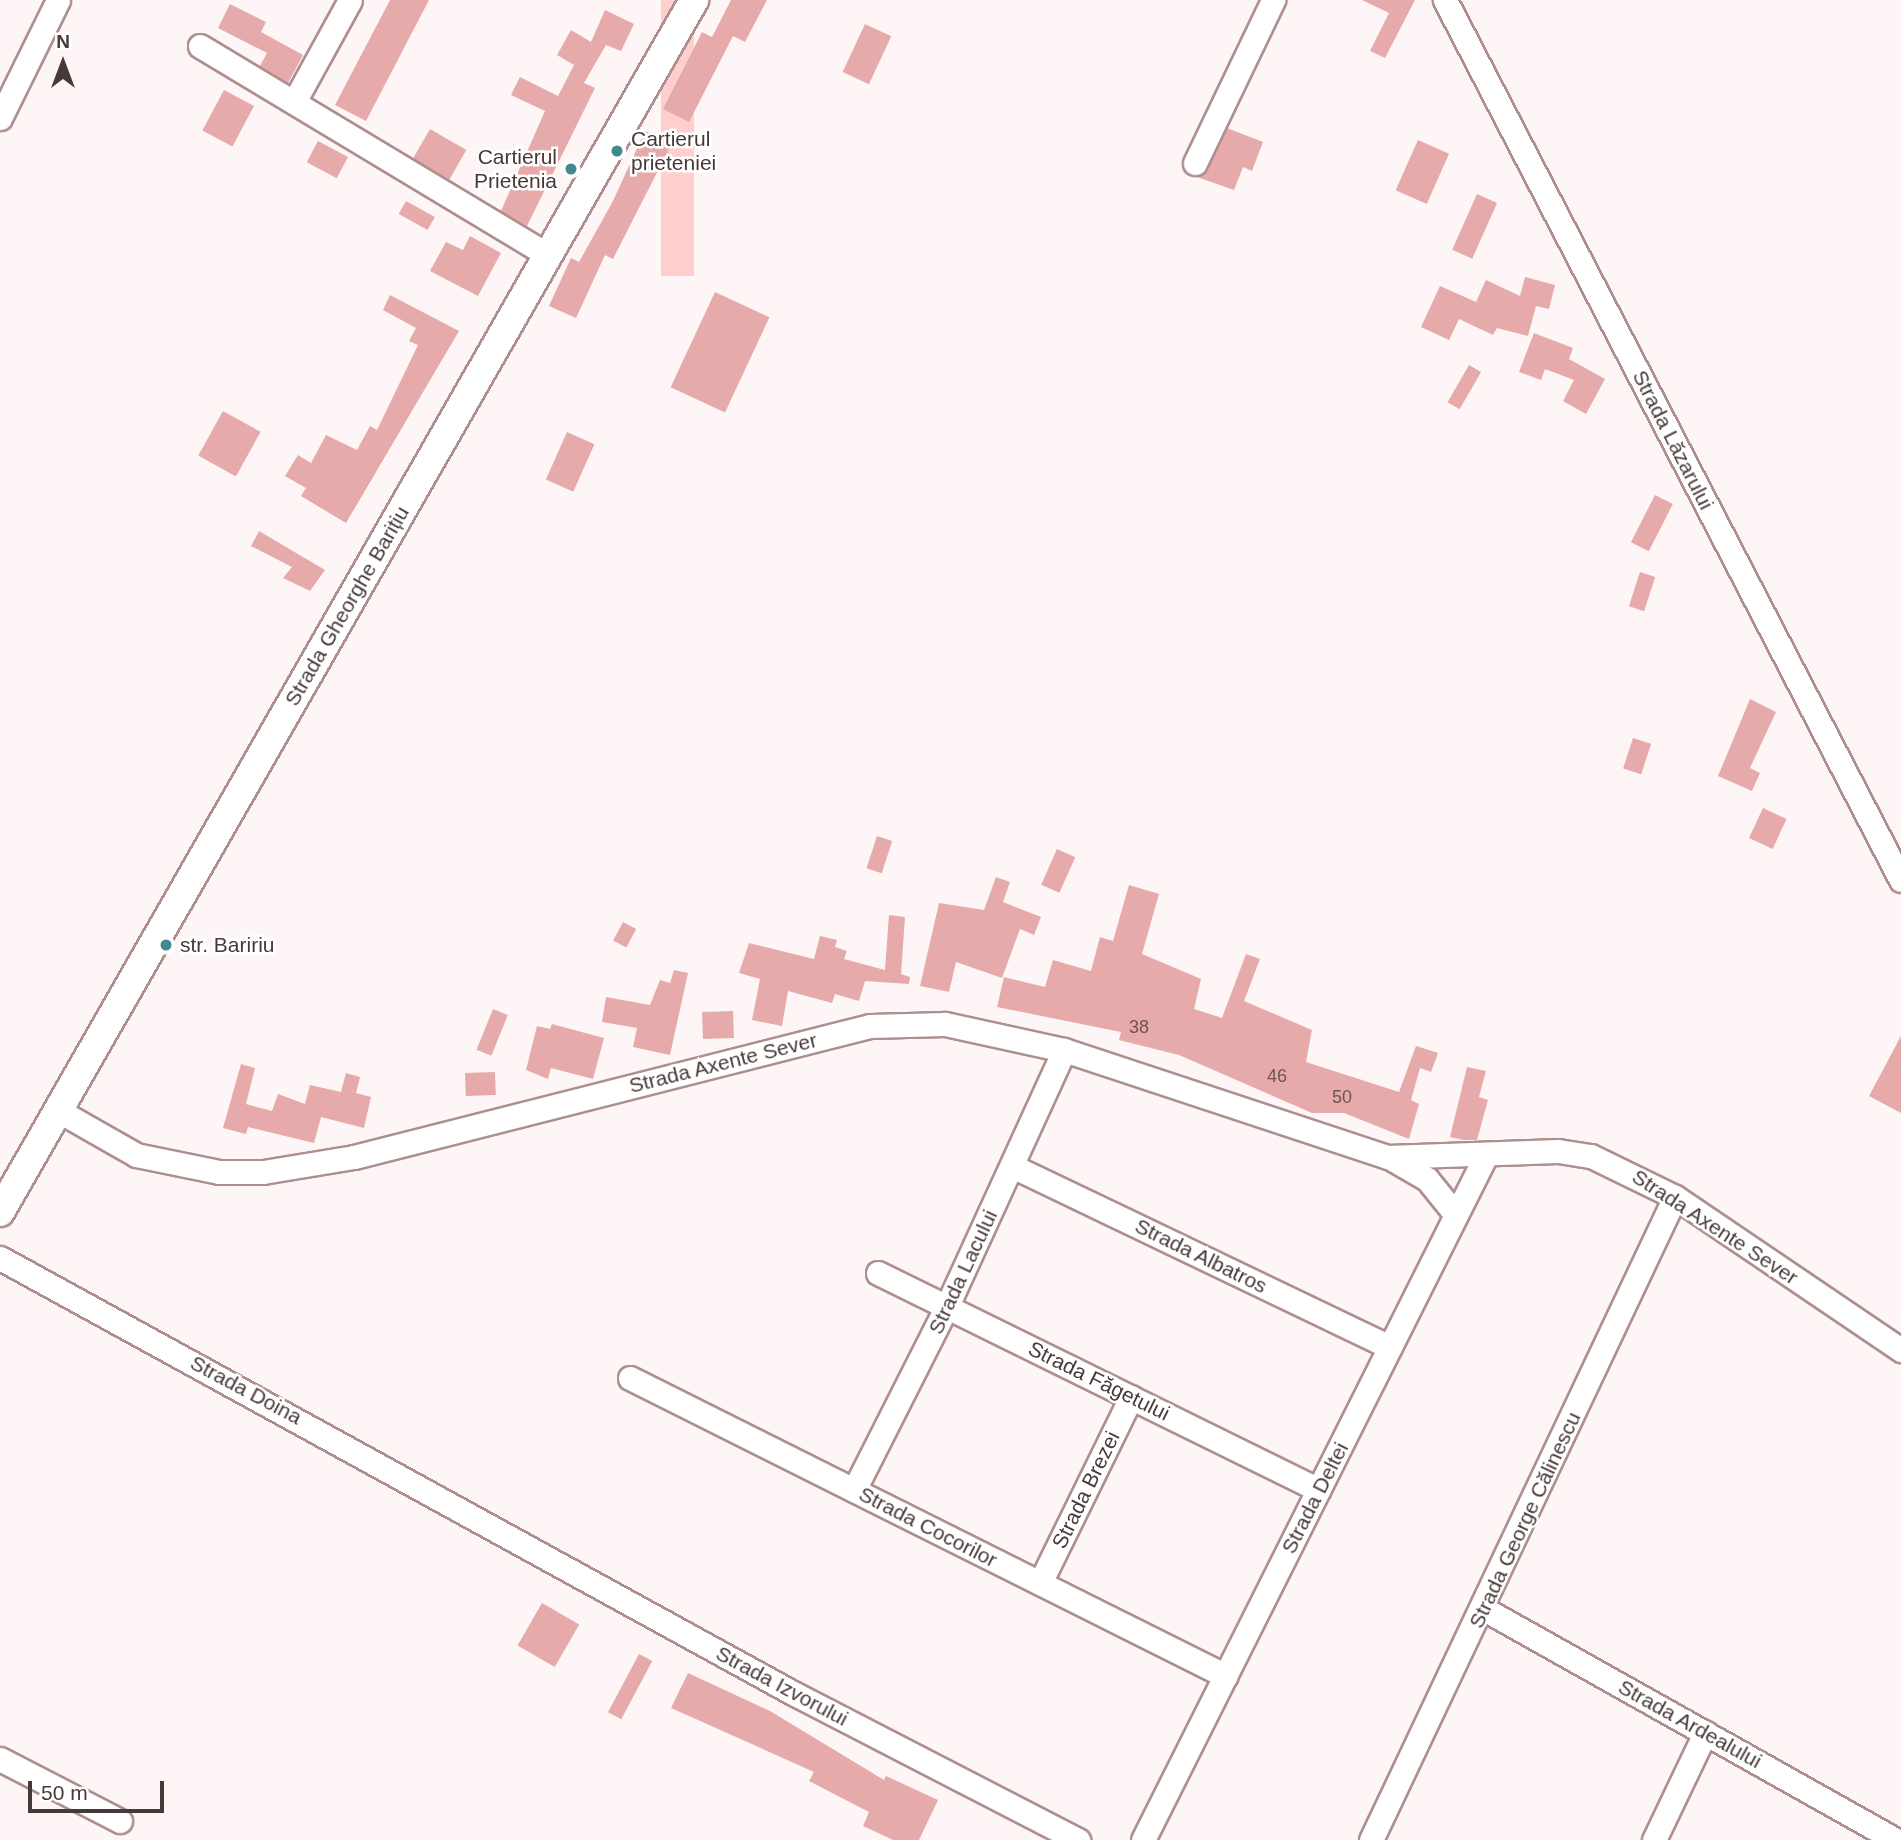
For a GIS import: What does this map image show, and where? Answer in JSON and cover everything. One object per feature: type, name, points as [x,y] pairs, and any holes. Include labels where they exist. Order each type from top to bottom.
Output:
[{"type":"main road","name":"Strada Gheorghe Barițiu","points":[[0,1212],[694,0]]},
{"type":"street","points":[[0,118],[58,0]]},
{"type":"street","points":[[294,102],[350,0]]},
{"type":"street","points":[[1195,163],[1273,0]]},
{"type":"street","name":"Strada Lăzarului","points":[[1445,0],[1901,880]]},
{"type":"street","points":[[200,46],[548,254]]},
{"type":"street","name":"Strada Axente Sever","points":[[59,1111],[136,1154],[219,1172],[263,1172],[354,1157],[870,1026],[945,1024],[1065,1050],[1387,1157],[1427,1179],[1456,1215]]},
{"type":"street","name":"Strada Lacului","points":[[854,1490],[947,1306],[1065,1050]]},
{"type":"street","name":"Strada Deltei","points":[[1143,1840],[1486,1155]]},
{"type":"street","name":"Strada Axente Sever","points":[[1387,1157],[1591,1156],[1675,1197],[1901,1350]]},
{"type":"street","name":"Strada Albatros","points":[[1012,1166],[1390,1347]]},
{"type":"street","name":"Strada George Călinescu","points":[[1371,1840],[1484,1609],[1675,1197]]},
{"type":"street","name":"Strada Doina","points":[[0,1258],[489,1526]]},
{"type":"street","name":"Strada Făgetului","points":[[878,1273],[1319,1490]]},
{"type":"street","name":"Strada Cocorilor","points":[[630,1378],[1226,1676]]},
{"type":"street","name":"Strada Brezei","points":[[1040,1583],[1131,1397]]},
{"type":"street","name":"Strada Izvorului","points":[[489,1526],[1078,1840]]},
{"type":"street","name":"Strada Ardealului","points":[[1484,1609],[1896,1840]]},
{"type":"street","points":[[1654,1840],[1705,1733]]},
{"type":"street","points":[[0,1759],[120,1821]]},
{"type":"shaded area","points":[[661,0],[694,0],[694,276],[661,276]]},
{"type":"building","points":[[390,0],[429,0],[366,121],[335,105]]},
{"type":"building","points":[[731,0],[767,0],[745,42],[733,36],[689,122],[663,109],[702,32],[712,37]]},
{"type":"building","points":[[1362,0],[1415,0],[1385,58],[1370,51],[1389,13]]},
{"type":"building","points":[[230,4],[266,22],[261,32],[303,55],[288,83],[260,66],[267,53],[218,28]]},
{"type":"building","points":[[605,10],[634,24],[621,51],[606,45],[584,83],[595,88],[527,226],[501,211],[545,111],[511,95],[520,77],[558,96],[574,65],[557,55],[571,30],[591,42]]},
{"type":"building","points":[[865,24],[891,36],[869,84],[843,72]]},
{"type":"building","points":[[224,90],[254,106],[232,147],[202,131]]},
{"type":"building","points":[[1227,128],[1263,142],[1252,171],[1243,167],[1234,190],[1197,177],[1208,169]]},
{"type":"building","points":[[430,129],[466,150],[449,179],[413,158]]},
{"type":"building","points":[[645,131],[672,143],[613,259],[605,255],[576,318],[549,306],[571,258],[579,262],[613,201]]},
{"type":"building","points":[[1418,140],[1449,154],[1427,204],[1396,190]]},
{"type":"building","points":[[318,141],[348,157],[337,178],[307,162]]},
{"type":"building","points":[[1477,194],[1497,203],[1472,259],[1452,250]]},
{"type":"building","points":[[406,201],[435,217],[428,230],[399,214]]},
{"type":"building","points":[[470,236],[501,253],[478,296],[430,271],[446,242],[463,250]]},
{"type":"building","points":[[1525,277],[1555,285],[1549,309],[1536,306],[1528,336],[1497,328],[1493,335],[1459,319],[1449,340],[1421,327],[1440,286],[1476,302],[1486,280],[1520,296]]},
{"type":"building","points":[[715,292],[769,317],[725,413],[671,387]]},
{"type":"building","points":[[390,295],[459,331],[346,523],[301,496],[306,488],[285,476],[298,455],[311,463],[326,435],[357,450],[370,426],[377,430],[418,345],[409,341],[416,328],[383,310]]},
{"type":"building","points":[[1534,333],[1573,348],[1569,359],[1605,379],[1586,414],[1563,401],[1574,380],[1545,369],[1541,380],[1519,372]]},
{"type":"building","points":[[1469,365],[1481,372],[1460,409],[1448,402]]},
{"type":"building","points":[[223,411],[261,432],[236,476],[198,456]]},
{"type":"building","points":[[567,432],[594,444],[573,492],[546,480]]},
{"type":"building","points":[[1655,495],[1673,504],[1649,551],[1631,542]]},
{"type":"building","points":[[259,531],[325,570],[310,591],[283,578],[292,567],[251,546]]},
{"type":"building","points":[[1640,572],[1655,577],[1644,611],[1629,606]]},
{"type":"building","points":[[1750,699],[1776,712],[1750,768],[1760,773],[1752,791],[1718,776]]},
{"type":"building","points":[[1633,738],[1651,744],[1641,774],[1623,768]]},
{"type":"building","points":[[1763,808],[1787,819],[1773,849],[1749,838]]},
{"type":"building","points":[[877,836],[892,841],[882,873],[866,868]]},
{"type":"building","points":[[1057,849],[1075,857],[1059,893],[1041,885]]},
{"type":"building","points":[[996,877],[1010,882],[1003,902],[1041,917],[1034,935],[1020,929],[1002,978],[956,962],[949,992],[920,986],[939,903],[984,910]]},
{"type":"building","points":[[1129,885],[1159,894],[1142,954],[1201,979],[1194,1009],[1222,1018],[1246,954],[1260,959],[1244,1001],[1312,1030],[1306,1062],[1399,1092],[1416,1046],[1438,1053],[1431,1072],[1420,1068],[1411,1100],[1419,1104],[1409,1139],[1344,1113],[1312,1113],[1179,1055],[1119,1040],[1121,1032],[997,1007],[1004,977],[1045,987],[1053,960],[1091,971],[1100,937],[1113,941]]},
{"type":"building","points":[[889,915],[905,917],[901,974],[910,977],[909,984],[865,981],[859,1001],[835,994],[832,1003],[788,991],[782,1026],[752,1020],[760,979],[739,973],[749,943],[814,959],[820,936],[837,940],[835,947],[847,951],[844,959],[885,970]]},
{"type":"building","points":[[623,922],[636,929],[626,948],[613,941]]},
{"type":"building","points":[[674,970],[688,973],[670,1055],[633,1047],[637,1028],[602,1022],[606,997],[650,1005],[660,980],[670,983]]},
{"type":"building","points":[[493,1009],[508,1015],[491,1056],[477,1050]]},
{"type":"building","points":[[733,1011],[734,1038],[703,1039],[702,1012]]},
{"type":"building","points":[[552,1024],[604,1038],[593,1079],[551,1068],[548,1079],[526,1070],[537,1026],[550,1029]]},
{"type":"building","points":[[1901,1036],[1901,1113],[1869,1096]]},
{"type":"building","points":[[241,1064],[255,1068],[246,1104],[272,1111],[278,1094],[305,1104],[310,1085],[341,1092],[346,1073],[360,1077],[356,1093],[371,1097],[364,1128],[321,1117],[314,1143],[248,1127],[246,1134],[223,1128]]},
{"type":"building","points":[[1467,1067],[1486,1071],[1479,1097],[1488,1100],[1477,1140],[1450,1137]]},
{"type":"building","points":[[495,1072],[496,1095],[466,1096],[465,1073]]},
{"type":"building","points":[[542,1603],[579,1624],[555,1667],[518,1645]]},
{"type":"building","points":[[639,1654],[652,1661],[621,1719],[608,1712]]},
{"type":"building","points":[[688,1673],[770,1711],[884,1780],[886,1776],[938,1800],[919,1840],[893,1840],[863,1826],[869,1812],[809,1781],[814,1772],[671,1708]]},
{"type":"place","name":"Cartierul prieteniei","points":[[617,151]]},
{"type":"place","name":"Cartierul Prietenia","points":[[571,169]]},
{"type":"place","name":"str. Baririu","points":[[166,945]]}]
